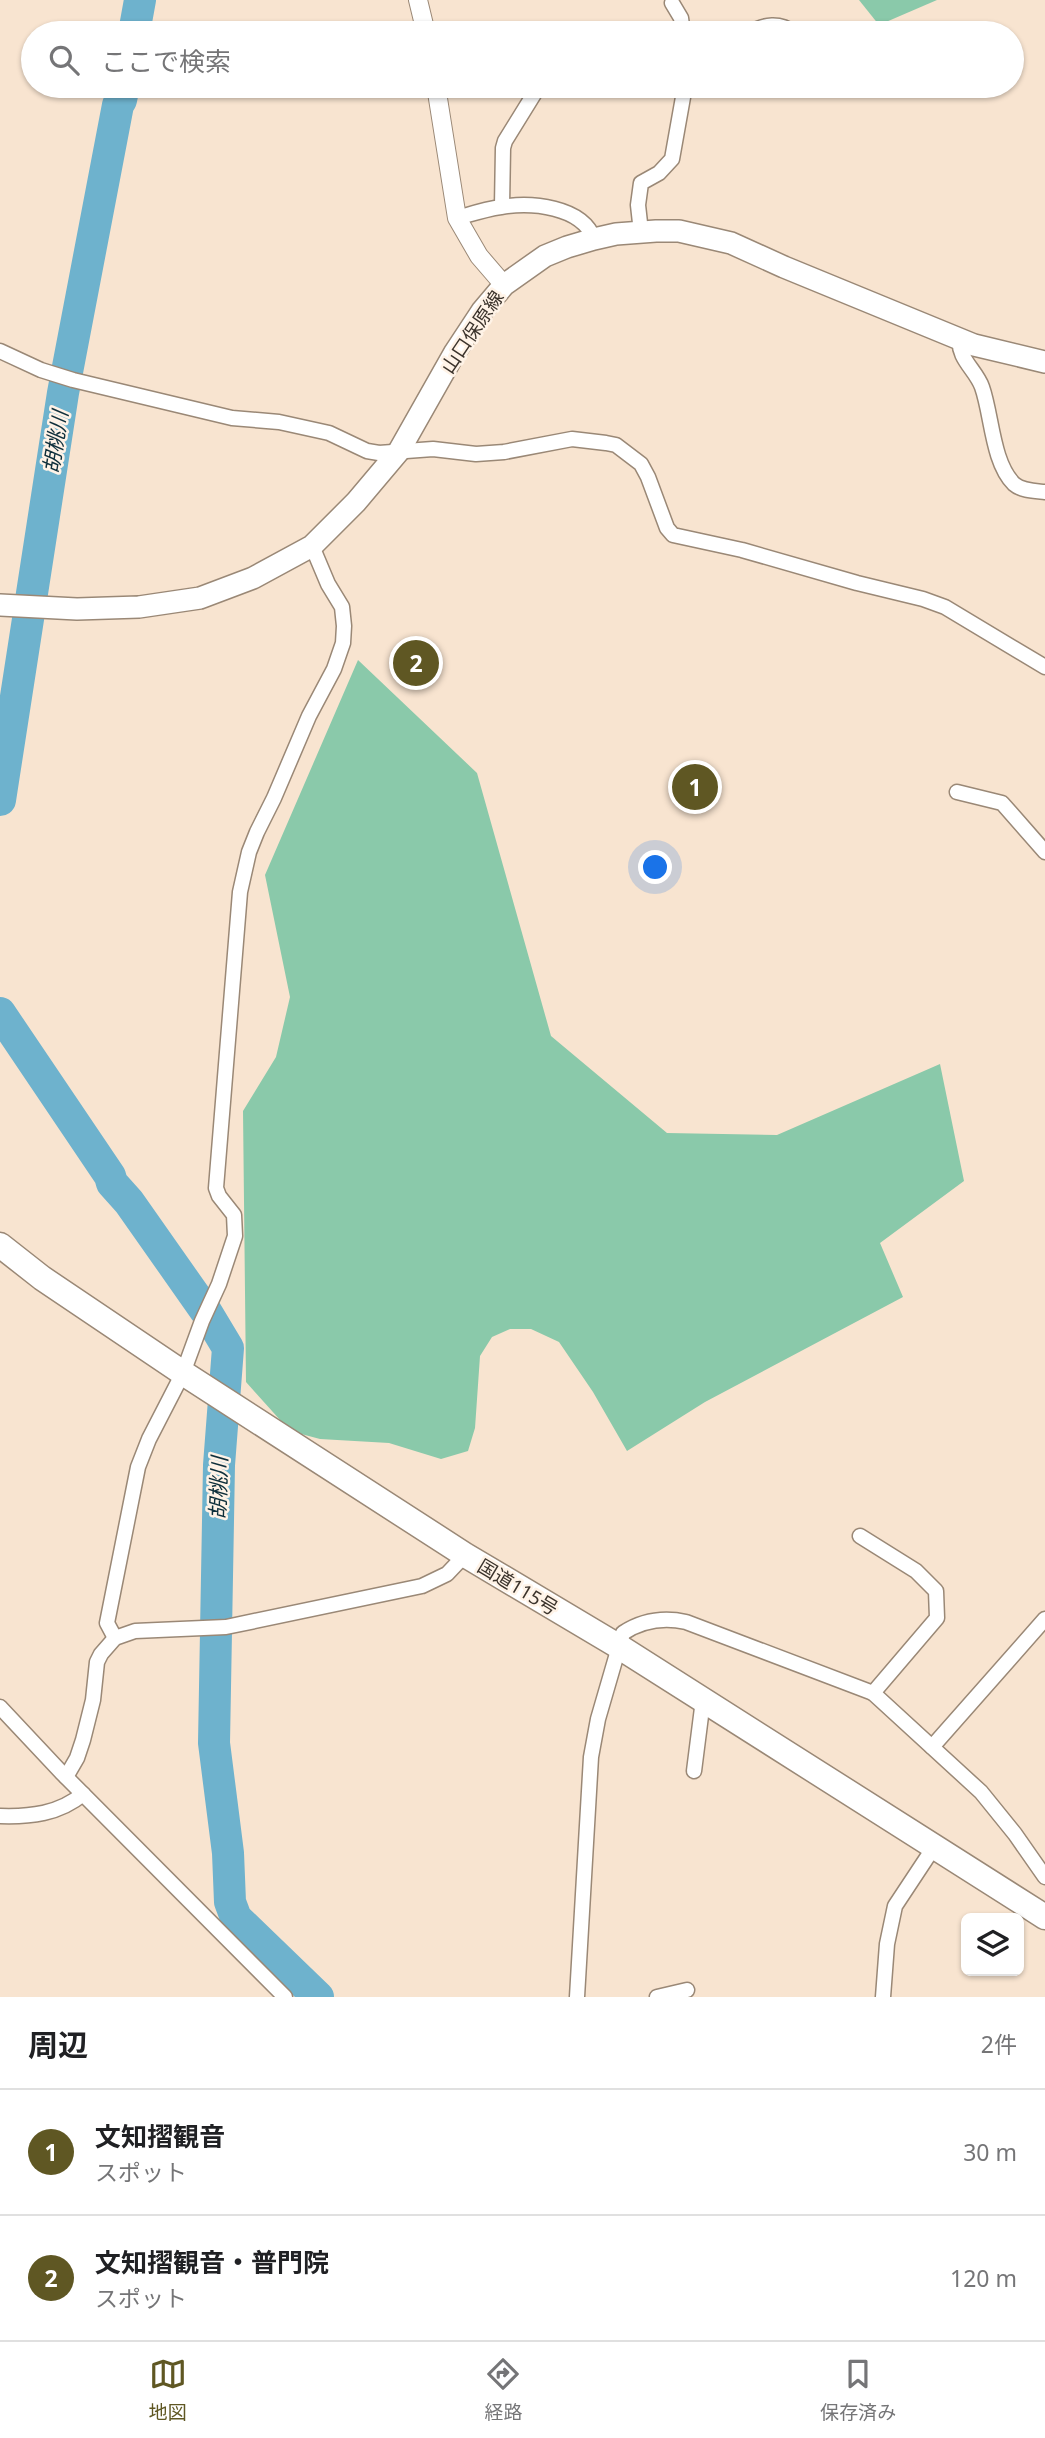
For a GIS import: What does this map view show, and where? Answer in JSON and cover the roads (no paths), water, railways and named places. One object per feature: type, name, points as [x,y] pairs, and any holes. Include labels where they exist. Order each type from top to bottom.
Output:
[{"type":"highway","name":"国道115号","points":[[0,1245],[42,1278],[183,1373],[465,1555],[618,1646],[1045,1917]]},
{"type":"main road","name":"山口保原線","points":[[0,605],[77,609],[139,607],[200,598],[253,578],[312,546],[356,502],[399,451],[455,352],[504,285],[545,256],[594,239],[641,232],[679,231],[731,243],[974,345],[1045,362]]},
{"type":"street","points":[[418,0],[423,21]]},
{"type":"street","points":[[672,3],[681,21]]},
{"type":"street","points":[[438,98],[457,218],[479,256],[504,285]]},
{"type":"street","points":[[502,206],[505,141],[532,98]]},
{"type":"street","points":[[641,232],[638,205],[640,183],[659,173],[672,159],[683,98]]},
{"type":"street","points":[[457,218],[502,206],[537,206],[568,214],[590,227],[594,239]]},
{"type":"street","points":[[960,339],[959,346],[965,361],[981,385],[996,445],[1006,472],[1020,488],[1045,492]]},
{"type":"street","points":[[0,351],[41,370],[73,380],[232,418],[279,422],[330,433],[367,451],[379,453],[433,449],[476,454],[504,452],[572,439],[616,445],[641,464],[667,528],[673,535],[742,550],[923,599],[944,607],[1045,667]]},
{"type":"street","points":[[115,1638],[107,1623],[138,1467],[149,1439],[183,1373],[235,1236],[234,1215],[216,1188],[240,892],[257,832],[309,716],[334,669],[343,643],[342,607],[328,584],[312,546]]},
{"type":"street","points":[[957,792],[1002,803],[1045,852]]},
{"type":"street","points":[[860,1536],[916,1571],[936,1591],[937,1618],[873,1693]]},
{"type":"street","points":[[66,1777],[83,1740],[93,1700],[97,1662],[115,1638],[135,1631],[226,1627],[422,1586],[447,1574],[465,1555]]},
{"type":"street","points":[[577,1997],[591,1757],[597,1719],[623,1633],[634,1626],[656,1619],[686,1622],[873,1693],[981,1792],[1045,1877]]},
{"type":"street","points":[[932,1747],[1045,1619]]},
{"type":"street","points":[[694,1771],[703,1700]]},
{"type":"street","points":[[0,1707],[285,1997]]},
{"type":"street","points":[[0,1816],[22,1817],[43,1813],[61,1808],[83,1794]]},
{"type":"street","points":[[883,1997],[887,1944],[895,1906],[934,1847]]},
{"type":"street","points":[[657,1997],[687,1990]]},
{"type":"waterway","name":"胡桃川","points":[[136,21],[140,0]]},
{"type":"waterway","name":"胡桃川","points":[[0,800],[63,393],[121,98]]},
{"type":"waterway","name":"胡桃川","points":[[0,1013],[110,1176],[112,1183],[129,1202],[207,1313],[228,1348],[219,1465],[214,1743],[228,1853],[230,1902],[236,1918],[318,1997]]},
{"type":"place","name":"文知摺観音・普門院","points":[[416,663]]},
{"type":"place","name":"文知摺観音","points":[[695,787]]}]
